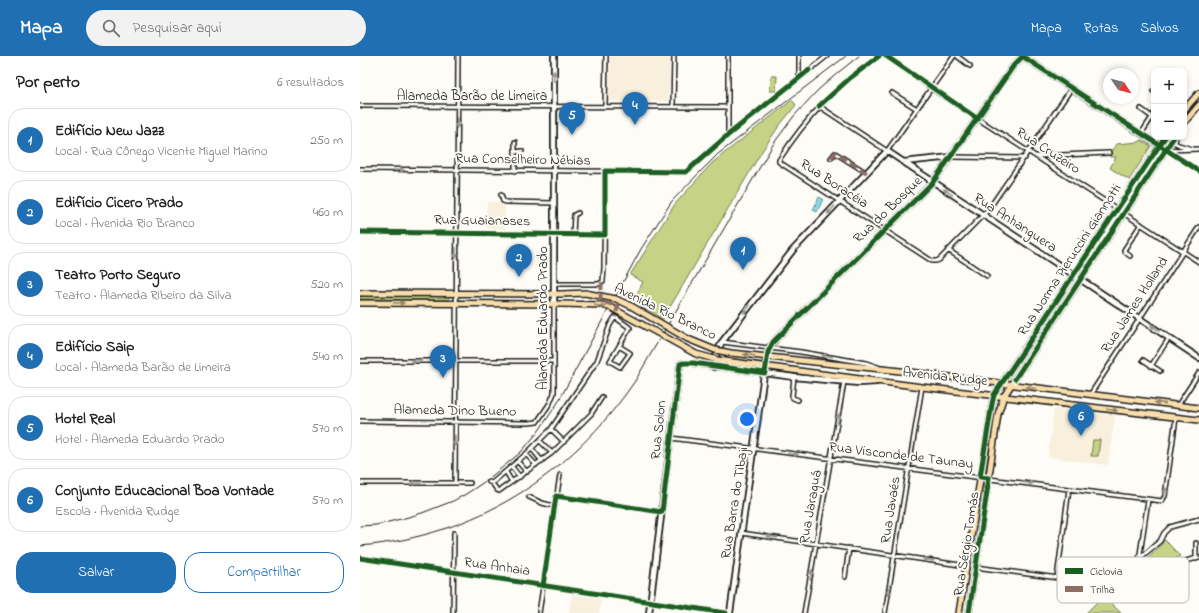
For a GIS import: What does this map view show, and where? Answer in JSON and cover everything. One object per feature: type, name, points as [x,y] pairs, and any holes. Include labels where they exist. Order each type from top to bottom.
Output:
[{"type":"main road","points":[[1187,107],[1199,93]]},
{"type":"main road","points":[[1187,119],[1199,105]]},
{"type":"main road","name":"Rua Norma Pieruccini Giannotti","points":[[994,395],[1163,140]]},
{"type":"main road","name":"Rua Norma Pieruccini Giannotti","points":[[1004,396],[1173,140]]},
{"type":"main road","name":"Avenida Rio Branco","points":[[360,293],[585,293],[616,299],[688,339],[715,350],[815,362]]},
{"type":"main road","name":"Avenida Rio Branco","points":[[360,303],[561,304],[602,306],[612,308],[704,357],[814,373]]},
{"type":"main road","name":"Avenida Rudge","points":[[815,362],[1199,408]]},
{"type":"main road","name":"Avenida Rudge","points":[[814,373],[1199,420]]},
{"type":"main road","name":"Rua Sérgio Tomás","points":[[959,613],[994,395]]},
{"type":"main road","name":"Rua Sérgio Tomás","points":[[968,613],[998,414],[1004,396]]},
{"type":"street","points":[[455,483],[455,304],[458,56]]},
{"type":"street","name":"Alameda Eduardo Prado","points":[[545,411],[554,393],[554,56]]},
{"type":"street","points":[[605,107],[606,56]]},
{"type":"street","points":[[673,107],[674,56]]},
{"type":"street","points":[[728,56],[728,135]]},
{"type":"street","points":[[799,56],[799,79]]},
{"type":"street","points":[[728,135],[827,56]]},
{"type":"street","points":[[819,106],[850,78],[879,56]]},
{"type":"street","name":"Rua Cruzeiro","points":[[886,56],[978,119],[1199,262]]},
{"type":"street","points":[[714,367],[717,352],[722,342],[789,254],[887,151],[954,56]]},
{"type":"street","points":[[957,56],[970,66]]},
{"type":"street","points":[[1022,56],[1199,171]]},
{"type":"street","name":"Rua do Bosque","points":[[769,348],[780,335],[933,182],[1022,56]]},
{"type":"street","points":[[987,276],[948,250],[992,206],[1072,89]]},
{"type":"street","points":[[892,92],[917,109]]},
{"type":"street","name":"Alameda Barão de Limeira","points":[[360,106],[728,108]]},
{"type":"street","name":"Rua Anhanguera","points":[[819,106],[1199,358]]},
{"type":"street","name":"Rua Boracéia","points":[[819,106],[806,122],[779,162],[928,259],[934,262],[939,260],[948,250]]},
{"type":"street","points":[[1141,110],[1151,114]]},
{"type":"street","points":[[1141,134],[1151,118]]},
{"type":"street","name":"Rua Conselheiro Nébias","points":[[360,169],[686,172],[728,135]]},
{"type":"street","points":[[1175,140],[1176,144],[1192,149]]},
{"type":"street","points":[[515,142],[515,171]]},
{"type":"street","points":[[1166,150],[1199,149]]},
{"type":"street","points":[[515,152],[522,152]]},
{"type":"street","points":[[831,158],[835,153],[867,173]]},
{"type":"street","points":[[1037,156],[1109,153]]},
{"type":"street","points":[[904,162],[952,157],[1025,158]]},
{"type":"street","points":[[939,158],[944,162],[944,168]]},
{"type":"street","points":[[605,172],[605,235]]},
{"type":"street","points":[[501,195],[503,201],[506,202],[554,203]]},
{"type":"street","points":[[573,234],[574,215],[578,213]]},
{"type":"street","points":[[1130,256],[1124,250],[1141,224]]},
{"type":"street","name":"Rua James Holland","points":[[1090,395],[1199,227]]},
{"type":"street","name":"Rua Guaianases","points":[[360,232],[605,235]]},
{"type":"street","name":"Avenida Rio Branco","points":[[554,284],[599,284],[602,282],[604,276],[605,235]]},
{"type":"street","points":[[602,397],[591,414],[552,454],[498,491],[490,483],[498,479],[518,462],[551,429],[597,361],[610,325],[615,317],[630,328],[619,346],[610,361],[620,367],[630,353],[619,346]]},
{"type":"street","points":[[1151,366],[1169,338]]},
{"type":"street","name":"Avenida Rudge","points":[[722,342],[801,352],[866,363],[888,370]]},
{"type":"street","points":[[765,373],[769,348]]},
{"type":"street","points":[[1143,360],[1160,371]]},
{"type":"street","points":[[360,361],[554,361]]},
{"type":"street","name":"Rua Solon","points":[[649,613],[679,367],[682,363],[693,363]]},
{"type":"street","name":"Avenida Rudge","points":[[693,363],[714,367],[844,382],[863,383],[879,381]]},
{"type":"street","name":"Rua Barra do Tibaji","points":[[730,613],[765,373]]},
{"type":"street","points":[[1178,405],[1199,373]]},
{"type":"street","points":[[794,377],[792,396],[798,400]]},
{"type":"street","name":"Rua Jaraguá","points":[[804,613],[844,382]]},
{"type":"street","name":"Rua Javaés","points":[[885,613],[922,387]]},
{"type":"street","name":"Alameda Dino Bueno","points":[[360,421],[532,423],[538,421],[545,411]]},
{"type":"street","name":"Rua Visconde de Taunay","points":[[671,438],[1162,501],[1165,496],[1176,418]]},
{"type":"street","points":[[551,429],[564,442]]},
{"type":"street","points":[[540,441],[552,454]]},
{"type":"street","points":[[532,449],[542,460]]},
{"type":"street","points":[[526,454],[536,465]]},
{"type":"street","points":[[518,462],[527,472]]},
{"type":"street","points":[[512,467],[520,477]]},
{"type":"street","points":[[506,472],[512,482]]},
{"type":"street","points":[[539,613],[554,506],[560,475]]},
{"type":"street","points":[[498,479],[504,487]]},
{"type":"street","points":[[360,483],[470,483]]},
{"type":"street","points":[[1060,557],[1069,489]]},
{"type":"street","points":[[556,496],[662,512]]},
{"type":"street","points":[[529,497],[542,503],[554,506]]},
{"type":"street","points":[[1140,557],[1148,500]]},
{"type":"street","points":[[1142,557],[1160,541],[1164,533],[1170,527],[1199,519]]},
{"type":"street","points":[[453,613],[454,533]]},
{"type":"street","points":[[741,533],[967,566]]},
{"type":"street","points":[[1196,543],[1197,559]]},
{"type":"street","points":[[845,576],[849,548]]},
{"type":"street","name":"Rua Anhaia","points":[[360,558],[726,613]]},
{"type":"street","points":[[975,567],[1057,578]]},
{"type":"street","points":[[689,612],[690,607]]},
{"type":"shaded area","points":[[610,56],[670,56],[669,101],[609,101]]},
{"type":"shaded area","points":[[487,202],[505,203],[505,229],[486,228]]},
{"type":"shaded area","points":[[1054,409],[1115,415],[1108,465],[1048,457]]},
{"type":"shaded area","points":[[572,594],[601,599],[599,613],[569,613]]},
{"type":"green space","points":[[771,76],[777,76],[776,91],[770,91]]},
{"type":"green space","points":[[792,100],[796,105],[762,151],[663,319],[633,301],[643,282],[630,275],[675,204],[712,163]]},
{"type":"green space","points":[[1141,140],[1151,146],[1129,180],[1110,168],[1116,157],[1110,157],[1111,150],[1116,144],[1139,142]]},
{"type":"green space","points":[[360,295],[449,296],[449,300],[360,299]]},
{"type":"green space","points":[[1093,440],[1100,440],[1098,456],[1091,456]]},
{"type":"green space","points":[[1165,540],[1180,556],[1150,557]]},
{"type":"green space","points":[[1096,603],[1110,603],[1121,613],[1086,613]]},
{"type":"water","points":[[819,197],[823,199],[817,212],[813,210]]},
{"type":"railway","points":[[360,526],[376,525],[405,518],[453,501],[487,480],[521,452],[538,432],[557,404],[641,249],[672,201],[718,154],[846,56]]},
{"type":"railway","points":[[360,546],[402,540],[443,529],[481,514],[517,495],[550,472],[581,445],[609,415],[635,381],[774,143],[794,116],[818,90],[859,56]]},
{"type":"marked path","points":[[831,158],[835,153],[867,173]]},
{"type":"marked path","points":[[602,282],[600,301],[618,306],[615,317]]},
{"type":"cycle path","points":[[819,106],[850,78],[879,56]]},
{"type":"cycle path","points":[[886,56],[978,119]]},
{"type":"cycle path","points":[[1022,56],[1199,171]]},
{"type":"cycle path","points":[[543,586],[556,496],[662,512],[680,364],[693,363],[765,373],[768,352],[773,342],[933,182],[1014,65],[1023,56]]},
{"type":"cycle path","points":[[360,232],[605,235],[605,171],[686,172],[728,135],[809,70]]},
{"type":"cycle path","points":[[969,613],[989,478],[980,477],[994,395],[1163,140]]},
{"type":"cycle path","points":[[1015,379],[1172,140]]},
{"type":"cycle path","points":[[360,558],[726,613]]},
{"type":"place","name":"Edifício Saip","points":[[635,125]]},
{"type":"place","name":"Hotel Real","points":[[572,135]]},
{"type":"place","name":"Edifício New Jazz","points":[[743,270]]},
{"type":"place","name":"Edifício Cicero Prado","points":[[519,277]]},
{"type":"place","name":"Teatro Porto Seguro","points":[[443,378]]},
{"type":"place","name":"Conjunto Educacional Boa Vontade","points":[[1081,436]]}]
